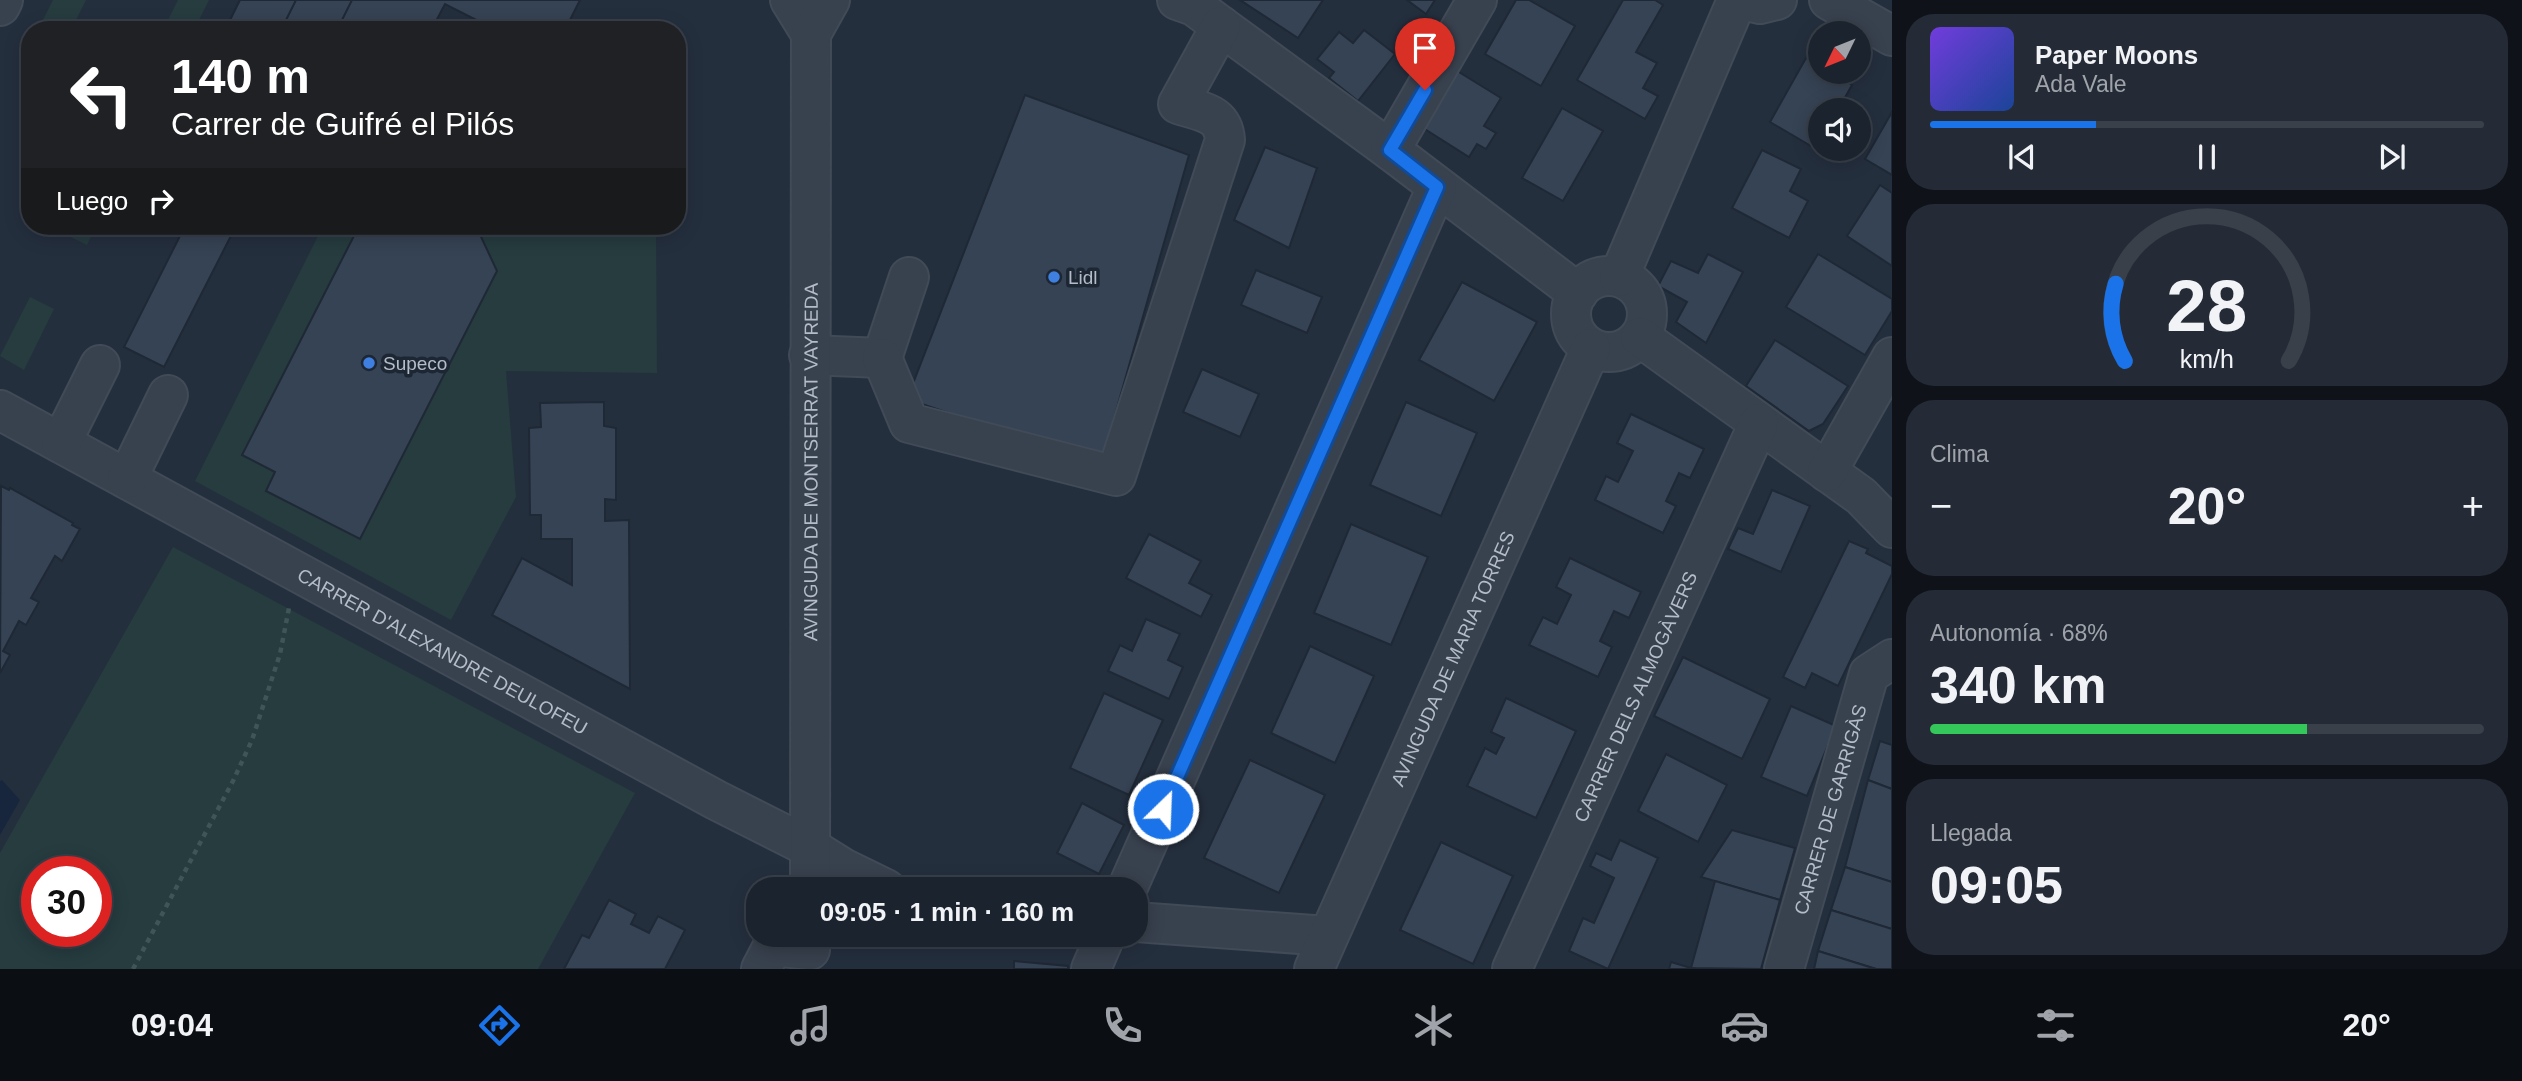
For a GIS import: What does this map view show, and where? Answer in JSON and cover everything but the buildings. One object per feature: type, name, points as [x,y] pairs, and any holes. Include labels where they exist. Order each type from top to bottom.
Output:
[{"type":"street","points":[[0,6],[3,0]]},
{"type":"street","points":[[790,0],[811,34]]},
{"type":"street","name":"AVINGUDA DE MONTSERRAT VAYREDA","points":[[810,877],[811,34],[830,0]]},
{"type":"street","points":[[1390,150],[1477,0]]},
{"type":"street","points":[[1619,277],[1737,0]]},
{"type":"street","points":[[1743,0],[1760,4],[1777,0]]},
{"type":"street","points":[[1829,0],[1892,36]]},
{"type":"street","points":[[909,277],[882,358],[909,423],[1116,476],[1225,140],[1224,128],[1214,117],[1178,104],[1197,8],[1578,293]]},
{"type":"street","points":[[1132,877],[1437,187]]},
{"type":"street","points":[[1604,276],[1619,277],[1635,286],[1645,302],[1647,320],[1640,337],[1626,349],[1609,352],[1591,348],[1574,329],[1572,304],[1589,282],[1604,276]]},
{"type":"street","points":[[1640,337],[1861,496],[1892,528]]},
{"type":"street","name":"AVINGUDA DE MARIA TORRES","points":[[1321,952],[1591,348]]},
{"type":"street","points":[[809,355],[882,358]]},
{"type":"street","points":[[1827,472],[1892,357]]},
{"type":"street","points":[[61,443],[100,365]]},
{"type":"street","points":[[127,479],[168,395]]},
{"type":"street","name":"CARRER D'ALEXANDRE DEULOFEU","points":[[0,410],[860,877]]},
{"type":"street","name":"CARRER DELS ALMOGÀVERS","points":[[1512,969],[1759,423]]},
{"type":"street","name":"CARRER DE GARRIGÀS","points":[[1784,969],[1869,674],[1892,659]]},
{"type":"street","points":[[1148,924],[1321,952]]},
{"type":"street","points":[[761,969],[773,946],[810,951]]},
{"type":"street","points":[[1091,969],[1100,947]]},
{"type":"path","points":[[133,969],[252,740],[279,654],[290,603],[305,575]]},
{"type":"green space","points":[[53,0],[86,0],[76,21],[42,21]]},
{"type":"green space","points":[[178,0],[209,0],[198,21],[168,21]]},
{"type":"green space","points":[[66,235],[92,235],[87,245]]},
{"type":"green space","points":[[318,235],[656,235],[657,373],[506,371],[516,497],[451,620],[195,481]]},
{"type":"green space","points":[[30,297],[54,309],[24,370],[0,356]]},
{"type":"green space","points":[[173,547],[635,793],[538,969],[0,969],[0,853]]},
{"type":"water","points":[[2,780],[20,800],[0,835],[0,781]]},
{"type":"place","name":"Lidl","points":[[1054,277]]},
{"type":"place","name":"Supeco","points":[[369,363]]},
{"type":"route","points":[[1163,809],[1437,187],[1390,150],[1425,90]]}]
